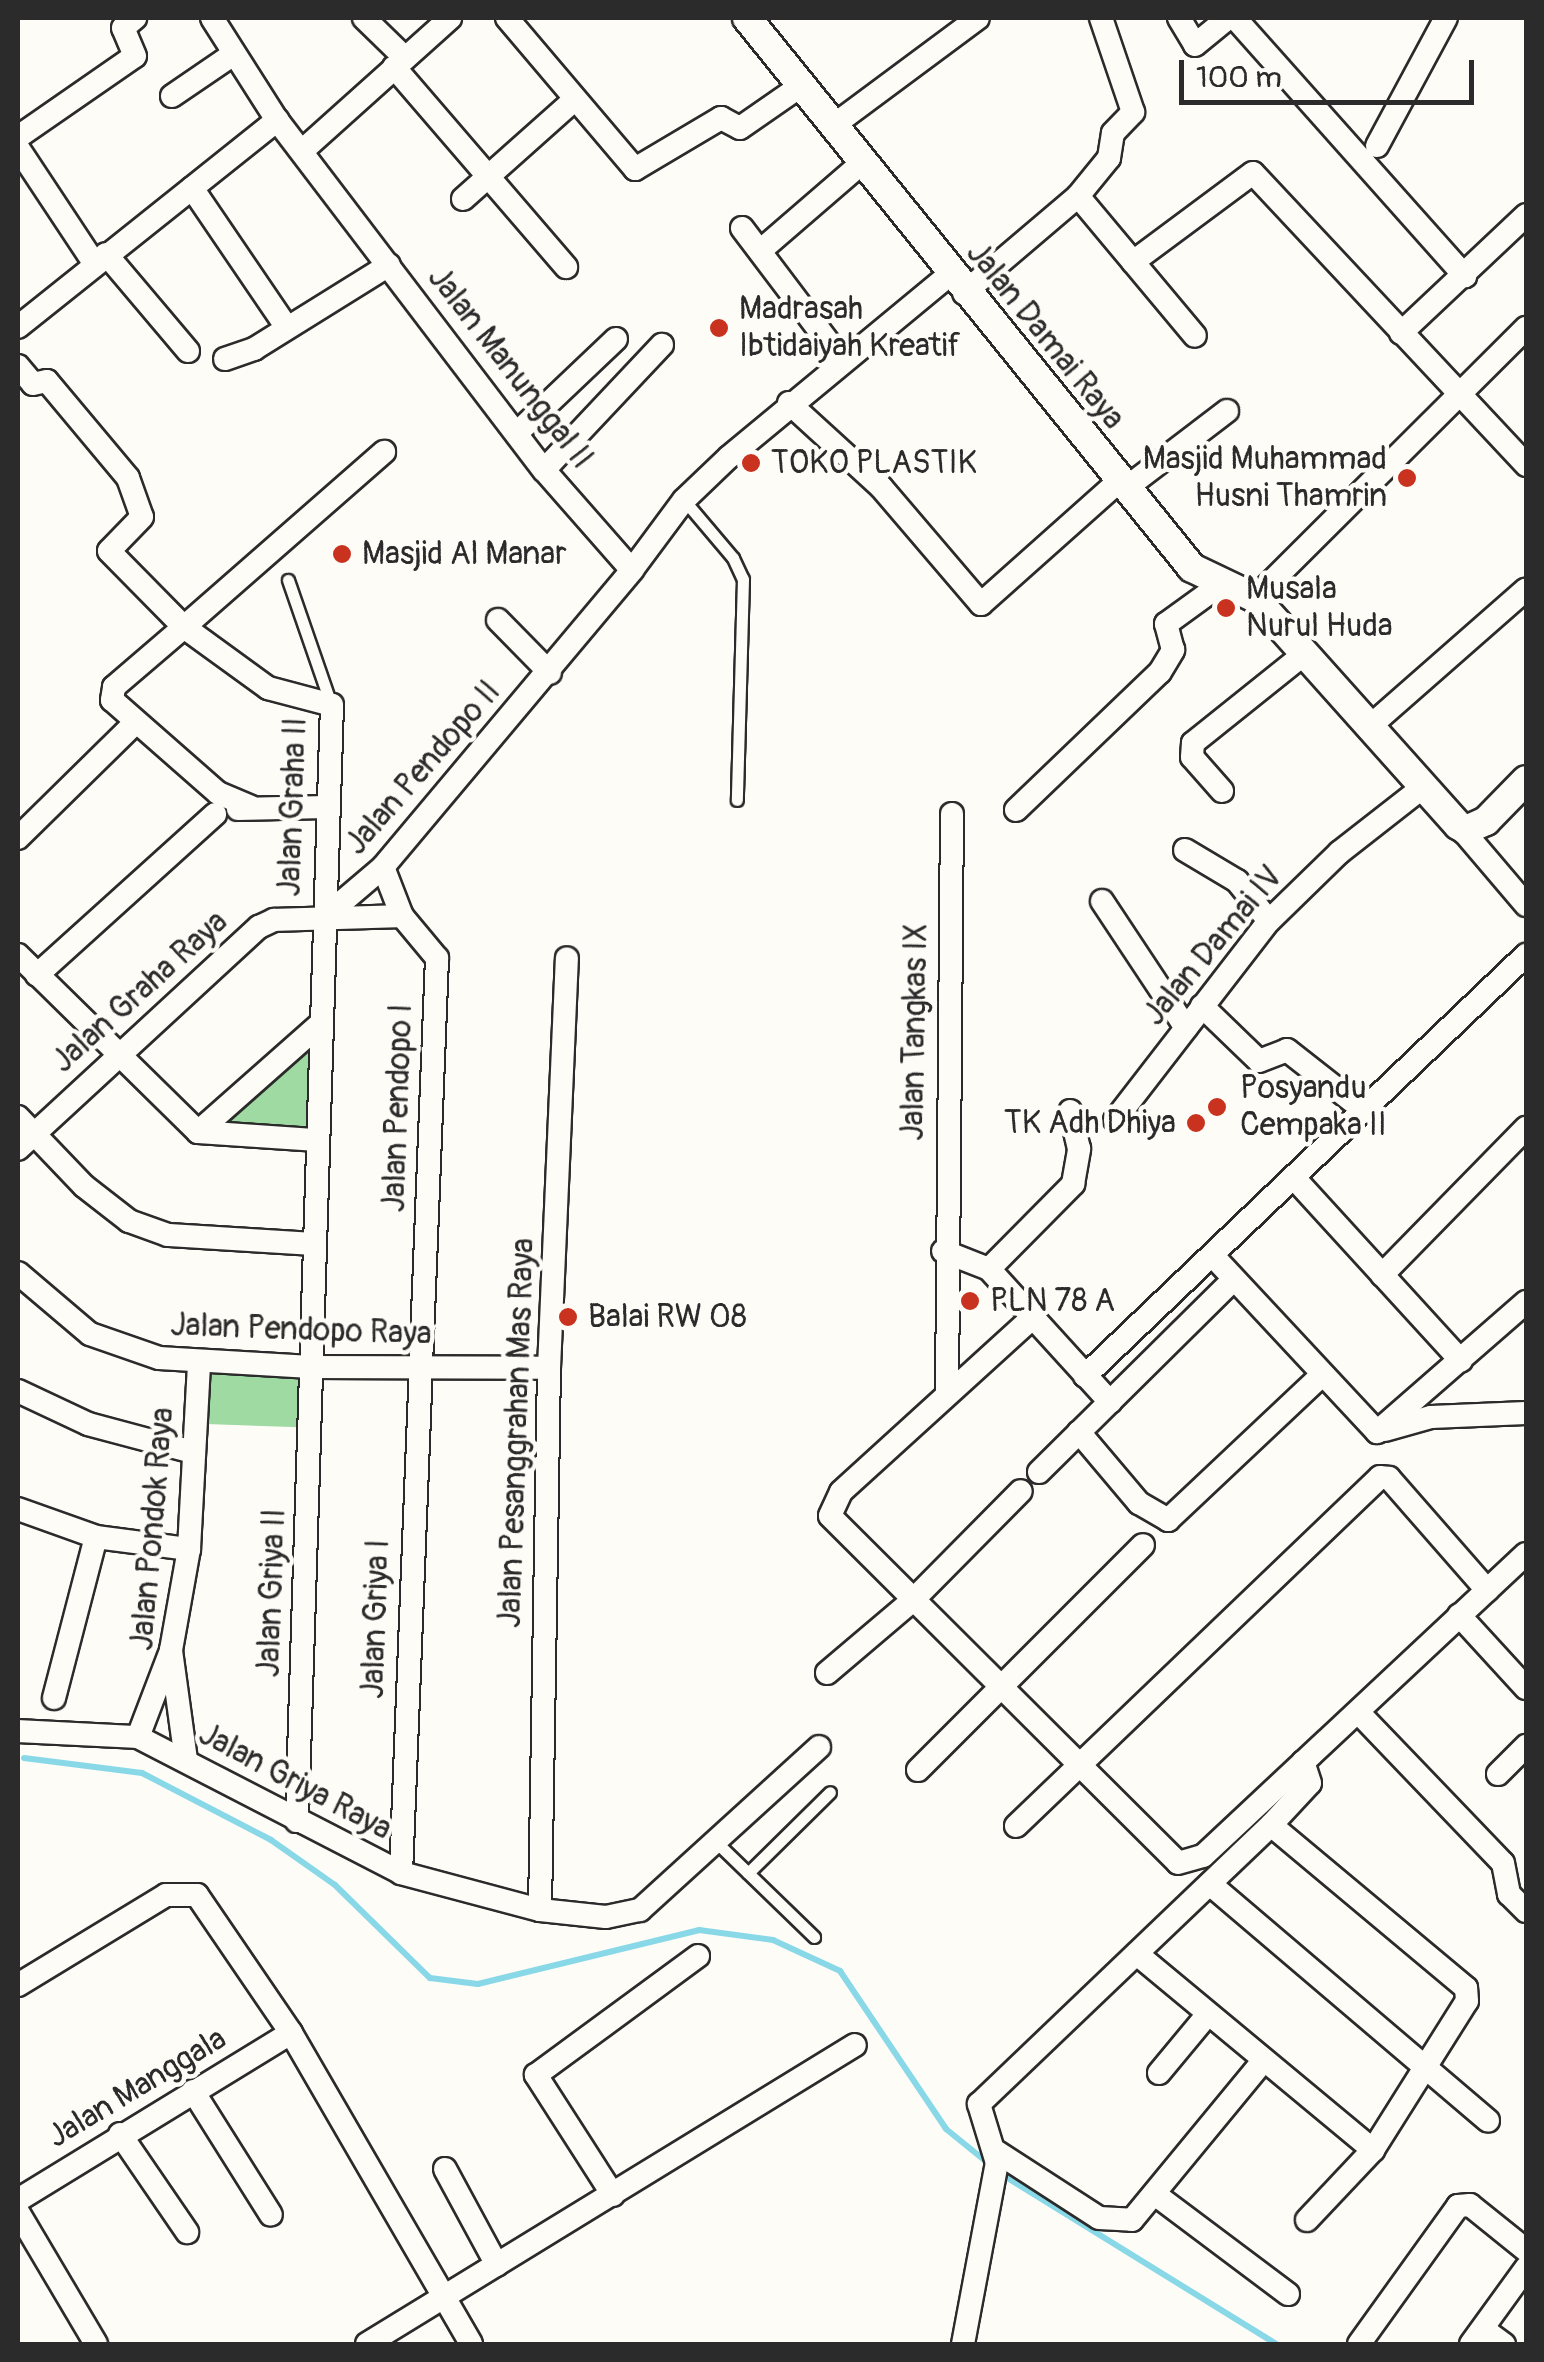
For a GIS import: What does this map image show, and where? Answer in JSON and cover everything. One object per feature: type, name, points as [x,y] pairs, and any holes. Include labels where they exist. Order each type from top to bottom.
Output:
[{"type":"street","points":[[18,137],[134,56],[123,28],[135,18]]},
{"type":"street","name":"Jalan Manunggal II","points":[[212,18],[232,55],[277,120],[544,470],[632,570]]},
{"type":"street","points":[[364,18],[487,177],[566,266]]},
{"type":"street","points":[[302,151],[450,18]]},
{"type":"street","points":[[507,18],[637,169],[721,118],[740,128],[802,85]]},
{"type":"street","name":"Jalan Damai Raya","points":[[747,18],[956,284],[1192,568],[1255,598],[1458,824]]},
{"type":"street","points":[[632,570],[684,500],[788,403],[842,360],[1078,196],[1109,158],[1113,133],[1133,108],[1101,18]]},
{"type":"street","points":[[1179,18],[1195,46],[1231,18],[1465,276]]},
{"type":"street","points":[[1377,146],[1446,18]]},
{"type":"street","points":[[834,125],[970,20]]},
{"type":"street","points":[[172,96],[232,55]]},
{"type":"street","points":[[463,199],[574,100]]},
{"type":"street","points":[[18,327],[277,120]]},
{"type":"street","points":[[18,148],[100,258],[188,351]]},
{"type":"street","points":[[760,250],[862,163]]},
{"type":"street","points":[[1133,262],[1253,173],[1526,465]]},
{"type":"street","points":[[192,188],[287,328]]},
{"type":"street","points":[[1078,196],[1195,336]]},
{"type":"street","points":[[1401,332],[1526,215]]},
{"type":"street","points":[[742,228],[842,360]]},
{"type":"street","points":[[225,360],[287,328],[390,265]]},
{"type":"street","points":[[1255,598],[1526,328]]},
{"type":"street","points":[[518,432],[616,339]]},
{"type":"street","points":[[544,470],[662,345]]},
{"type":"street","name":"Jalan Graha II","points":[[18,366],[34,384],[49,382],[128,478],[142,517],[109,551],[184,628],[268,688],[332,706],[322,919]]},
{"type":"street","points":[[788,403],[881,487],[981,604],[1123,484],[1227,411]]},
{"type":"street","points":[[326,807],[216,803],[133,725],[112,700],[114,687],[384,452]]},
{"type":"street","name":"Jalan Pendopo II","points":[[322,919],[383,867],[550,673],[632,570]]},
{"type":"street","points":[[1016,810],[1160,672],[1174,650],[1166,624],[1171,617],[1221,584]]},
{"type":"street","points":[[1368,728],[1526,590]]},
{"type":"street","points":[[498,620],[550,673]]},
{"type":"street","points":[[1222,791],[1192,756],[1194,743],[1304,654]]},
{"type":"street","points":[[18,838],[133,725]]},
{"type":"street","points":[[1458,824],[1466,830],[1486,821],[1526,780]]},
{"type":"street","name":"Jalan Damai IV","points":[[1115,1120],[1268,921],[1340,852],[1422,788]]},
{"type":"street","points":[[37,975],[216,803]]},
{"type":"street","name":"Jalan Tangkas IX","points":[[946,1394],[944,1251],[952,814]]},
{"type":"street","points":[[1458,824],[1526,905]]},
{"type":"street","points":[[1186,850],[1236,880],[1268,921]]},
{"type":"street","name":"Jalan Pendopo I","points":[[383,867],[402,916],[438,958],[416,1368]]},
{"type":"street","points":[[1102,901],[1186,1028]]},
{"type":"street","name":"Jalan Graha Raya","points":[[23,1133],[115,1057],[259,927],[322,919],[402,916]]},
{"type":"street","points":[[311,1367],[322,919]]},
{"type":"street","points":[[18,955],[115,1057],[198,1132],[314,1140]]},
{"type":"street","points":[[1085,1376],[1366,1112],[1526,955]]},
{"type":"street","name":"Jalan Pesanggrahan Mas Raya","points":[[540,1910],[548,1368],[568,958]]},
{"type":"street","points":[[1202,1006],[1259,1061],[1287,1050],[1366,1112]]},
{"type":"street","points":[[198,1132],[319,1025]]},
{"type":"street","points":[[988,1269],[1073,1184],[1078,1149],[1070,1111]]},
{"type":"street","points":[[1382,1275],[1526,1128]]},
{"type":"street","points":[[23,1133],[129,1221],[168,1235],[315,1244]]},
{"type":"street","points":[[1295,1179],[1461,1361]]},
{"type":"street","points":[[944,1251],[988,1269],[1110,1402]]},
{"type":"street","points":[[1213,1256],[1377,1432]]},
{"type":"street","name":"Jalan Pendopo Raya","points":[[19,1278],[90,1334],[136,1353],[199,1362],[311,1367],[548,1368]]},
{"type":"street","points":[[1039,1472],[1234,1280]]},
{"type":"street","points":[[1377,1432],[1526,1302]]},
{"type":"street","points":[[1032,1318],[946,1394],[832,1506],[834,1525],[1178,1863],[1189,1864],[1526,1554]]},
{"type":"street","name":"Jalan Pondok Raya","points":[[186,1760],[171,1650],[189,1549],[199,1362]]},
{"type":"street","name":"Jalan Griya II","points":[[296,1821],[311,1367]]},
{"type":"street","name":"Jalan Griya I","points":[[401,1873],[416,1368]]},
{"type":"street","points":[[1079,1432],[1149,1512],[1168,1520],[1321,1376]]},
{"type":"street","points":[[18,1391],[88,1424],[193,1452]]},
{"type":"street","points":[[1377,1432],[1431,1416],[1526,1413]]},
{"type":"street","points":[[1016,1826],[1380,1478],[1389,1478],[1487,1590]]},
{"type":"street","points":[[827,1673],[913,1600],[1021,1490]]},
{"type":"street","points":[[18,1536],[20,1510],[96,1537],[189,1549]]},
{"type":"street","points":[[54,1698],[96,1537]]},
{"type":"street","points":[[918,1770],[1143,1545]]},
{"type":"street","points":[[1459,1615],[1526,1688]]},
{"type":"street","points":[[138,1737],[171,1650]]},
{"type":"street","points":[[1358,1712],[1502,1863],[1509,1894],[1526,1912]]},
{"type":"street","name":"Jalan Griya Raya","points":[[18,1731],[138,1737],[401,1873],[540,1910],[606,1918],[640,1910],[717,1844],[818,1747]]},
{"type":"street","points":[[962,2344],[995,2165],[979,2104],[1271,1825],[1310,1783],[1303,1762]]},
{"type":"street","points":[[1271,1825],[1459,1976],[1467,2001],[1373,2150],[1307,2220]]},
{"type":"street","points":[[1210,1884],[1488,2121]]},
{"type":"street","points":[[18,1985],[182,1890],[211,1910],[291,2033],[471,2344]]},
{"type":"street","points":[[1137,1954],[1373,2150]]},
{"type":"street","points":[[613,2194],[536,2075],[698,1956]]},
{"type":"street","points":[[1159,2073],[1208,2014]]},
{"type":"street","name":"Jalan Manggala","points":[[18,2200],[120,2134],[291,2033]]},
{"type":"street","points":[[367,2344],[855,2044]]},
{"type":"street","points":[[995,2165],[1100,2218],[1132,2220],[1264,2060]]},
{"type":"street","points":[[194,2090],[271,2215]]},
{"type":"street","points":[[120,2134],[187,2232]]},
{"type":"street","points":[[446,2168],[497,2266]]},
{"type":"street","points":[[1156,2195],[1288,2294]]},
{"type":"street","points":[[1359,2344],[1449,2212],[1470,2205],[1522,2238]]},
{"type":"street","points":[[18,2212],[96,2344]]},
{"type":"street","points":[[1504,2344],[1477,2337],[1526,2268]]},
{"type":"lane","points":[[684,500],[734,558],[743,579],[736,800]]},
{"type":"lane","points":[[288,580],[332,706]]},
{"type":"lane","points":[[748,1872],[830,1792]]},
{"type":"lane","points":[[717,1844],[814,1937]]},
{"type":"green space","points":[[312,1036],[311,1136],[207,1131]]},
{"type":"green space","points":[[208,1369],[302,1372],[300,1427],[206,1424]]},
{"type":"waterway","points":[[24,1758],[142,1773],[271,1840],[335,1885],[430,1978],[478,1984],[699,1930],[773,1940],[840,1971],[946,2129],[988,2163]]},
{"type":"waterway","points":[[1001,2174],[1276,2344]]},
{"type":"place","name":"Madrasah Ibtidaiyah Kreatif","points":[[719,328]]},
{"type":"place","name":"TOKO PLASTIK","points":[[751,463]]},
{"type":"place","name":"Masjid Muhammad Husni Thamrin","points":[[1407,478]]},
{"type":"place","name":"Masjid Al Manar","points":[[342,554]]},
{"type":"place","name":"Musala Nurul Huda","points":[[1226,608]]},
{"type":"place","name":"Posyandu Cempaka II","points":[[1217,1107]]},
{"type":"place","name":"TK Adh Dhiya","points":[[1196,1123]]},
{"type":"place","name":"PLN 78 A","points":[[970,1301]]},
{"type":"place","name":"Balai RW 08","points":[[568,1317]]}]
